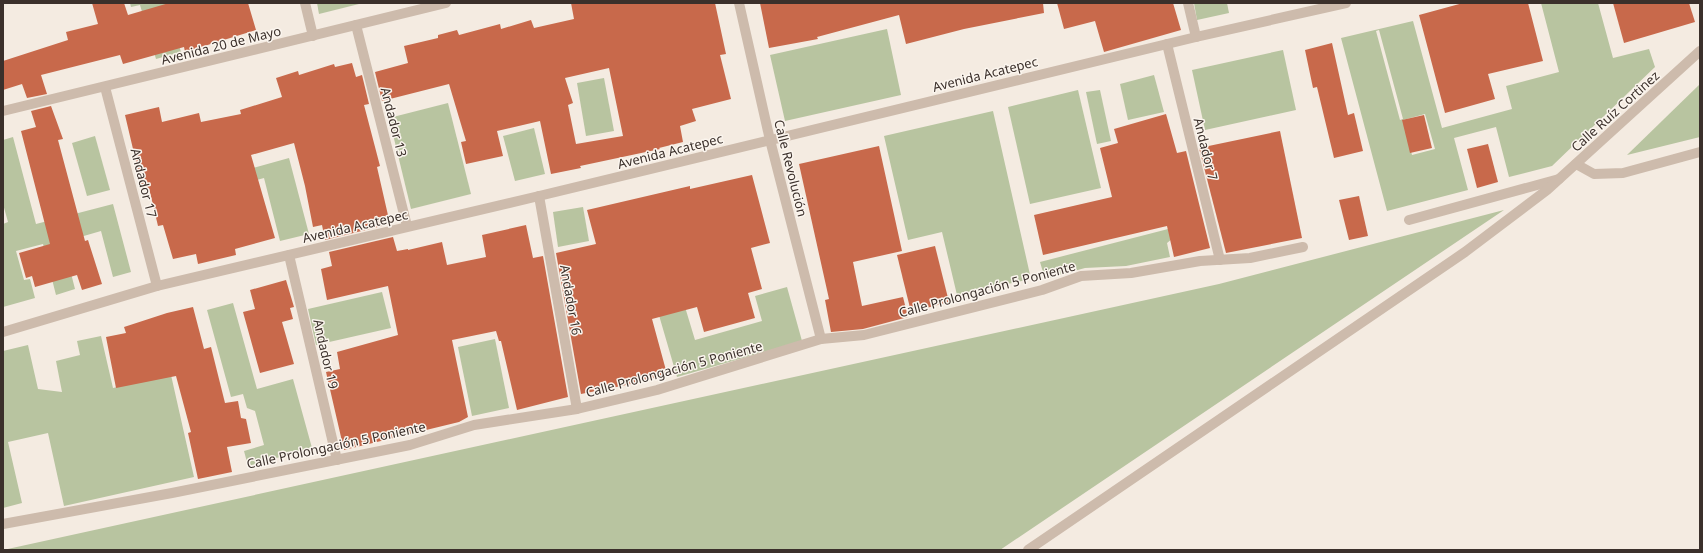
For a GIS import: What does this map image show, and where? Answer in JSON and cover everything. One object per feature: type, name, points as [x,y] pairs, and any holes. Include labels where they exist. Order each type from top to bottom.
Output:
[{"type":"street","points":[[305,3],[313,36]]},
{"type":"street","name":"Avenida 20 de Mayo","points":[[3,111],[446,3]]},
{"type":"street","name":"Calle Revolución","points":[[739,3],[770,140],[821,339]]},
{"type":"street","points":[[1188,3],[1196,37]]},
{"type":"street","name":"Avenida Acatepec","points":[[3,332],[157,286],[539,196],[1196,37],[1346,3]]},
{"type":"street","name":"Andador 13","points":[[356,25],[407,226]]},
{"type":"street","name":"Andador 7","points":[[1167,44],[1220,260]]},
{"type":"street","name":"Calle Ruíz Cortinez","points":[[1028,550],[1465,252],[1547,190],[1700,51]]},
{"type":"street","name":"Andador 17","points":[[105,87],[157,286]]},
{"type":"street","points":[[1576,164],[1594,174],[1623,173],[1700,152]]},
{"type":"street","points":[[1409,220],[1559,179]]},
{"type":"street","name":"Andador 16","points":[[539,196],[577,409]]},
{"type":"street","name":"Calle Prolongación 5 Poniente","points":[[3,524],[172,494],[410,445],[474,425],[577,409],[657,390],[821,339],[864,335],[1042,290],[1082,276],[1131,273],[1200,261],[1250,258],[1303,247]]},
{"type":"street","name":"Andador 19","points":[[289,255],[338,460]]},
{"type":"green space","points":[[130,3],[166,3],[181,52],[156,59],[140,5],[131,7]]},
{"type":"green space","points":[[317,3],[363,3],[319,14]]},
{"type":"green space","points":[[1194,3],[1227,3],[1229,13],[1197,20]]},
{"type":"green space","points":[[1541,3],[1598,3],[1613,58],[1649,49],[1655,67],[1552,166],[1509,177],[1496,127],[1454,138],[1468,190],[1387,211],[1341,38],[1413,21],[1442,128],[1512,109],[1506,86],[1559,72]],"holes":[[[1379,30],[1403,119],[1400,120],[1376,31]],[[1425,114],[1435,149],[1412,155],[1403,120]]]},
{"type":"green space","points":[[887,29],[901,95],[785,121],[770,55]]},
{"type":"green space","points":[[1283,50],[1296,110],[1205,130],[1192,70]]},
{"type":"green space","points":[[1154,75],[1164,112],[1128,120],[1120,84]]},
{"type":"green space","points":[[604,78],[614,131],[586,136],[577,83]]},
{"type":"green space","points":[[1700,84],[1700,137],[1627,155]]},
{"type":"green space","points":[[1078,90],[1101,188],[1030,204],[1008,107]]},
{"type":"green space","points":[[1100,90],[1111,141],[1097,144],[1086,92]]},
{"type":"green space","points":[[448,103],[471,194],[411,209],[389,118]]},
{"type":"green space","points":[[993,111],[1031,279],[957,295],[942,232],[908,240],[884,136]]},
{"type":"green space","points":[[534,128],[545,174],[515,181],[503,136]]},
{"type":"green space","points":[[95,136],[110,190],[87,196],[72,143]]},
{"type":"green space","points":[[13,137],[36,224],[113,204],[131,272],[113,277],[101,231],[63,242],[75,289],[56,295],[43,244],[16,251],[24,280],[30,279],[35,298],[3,307],[3,224],[8,222],[3,204],[3,140]]},
{"type":"green space","points":[[289,158],[309,234],[280,241],[264,178],[253,181],[249,169]]},
{"type":"green space","points":[[583,207],[589,241],[558,247],[553,212]]},
{"type":"green space","points":[[1504,210],[1000,550],[3,550],[1219,284]]},
{"type":"green space","points":[[1172,228],[1173,238],[1167,243],[1170,257],[1126,266],[1085,268],[1045,279],[1040,262]]},
{"type":"green space","points":[[787,287],[802,341],[677,377],[656,305],[682,297],[695,340],[762,321],[755,296]]},
{"type":"green space","points":[[382,292],[391,328],[316,345],[308,309]]},
{"type":"green space","points":[[233,303],[257,389],[293,379],[312,448],[248,466],[244,451],[264,445],[255,411],[247,408],[243,394],[231,397],[207,310]]},
{"type":"green space","points":[[101,336],[113,388],[171,375],[194,477],[64,506],[48,433],[8,442],[22,503],[3,508],[3,351],[28,345],[38,389],[62,392],[56,361],[80,355],[77,341]]},
{"type":"green space","points":[[495,339],[509,408],[472,416],[458,347]]},
{"type":"building","points":[[92,3],[124,3],[128,15],[169,3],[248,3],[256,30],[185,52],[184,47],[123,64],[120,55],[41,75],[47,94],[27,98],[22,84],[3,90],[3,61],[68,40],[66,32],[98,24]]},
{"type":"building","points":[[571,3],[715,3],[726,54],[720,55],[731,99],[692,109],[696,121],[680,126],[683,142],[659,148],[660,149],[580,166],[581,168],[551,174],[540,121],[497,131],[503,156],[466,164],[461,142],[466,141],[449,84],[382,101],[375,72],[408,63],[404,46],[438,38],[438,35],[457,30],[459,35],[500,24],[501,29],[531,20],[534,28],[574,19]],"holes":[[[609,68],[623,136],[576,144],[568,105],[573,103],[565,78]]]},
{"type":"building","points":[[760,3],[1043,3],[1044,13],[964,29],[906,44],[899,15],[817,37],[818,39],[769,48]]},
{"type":"building","points":[[1057,3],[1173,3],[1181,30],[1104,52],[1095,21],[1064,29]]},
{"type":"building","points":[[1463,3],[1528,3],[1543,61],[1488,74],[1495,99],[1445,113],[1419,15]]},
{"type":"building","points":[[1613,3],[1689,3],[1695,22],[1624,43]]},
{"type":"building","points":[[1332,43],[1348,115],[1354,113],[1363,151],[1334,158],[1317,87],[1313,88],[1305,50]]},
{"type":"building","points":[[352,63],[356,77],[362,75],[369,104],[364,105],[380,166],[377,167],[390,224],[325,240],[322,225],[313,227],[305,186],[294,143],[251,155],[275,238],[235,249],[236,255],[198,264],[196,254],[173,259],[163,225],[158,226],[149,188],[142,190],[135,166],[137,166],[125,115],[159,107],[162,122],[199,113],[201,122],[241,114],[240,110],[282,97],[276,78],[298,71],[299,75],[334,64],[335,67]]},
{"type":"building","points":[[51,106],[63,139],[58,140],[85,241],[88,240],[102,284],[82,290],[77,275],[35,287],[32,276],[26,278],[19,253],[50,244],[21,131],[36,127],[31,111]]},
{"type":"building","points":[[1166,114],[1177,153],[1186,151],[1210,248],[1174,257],[1167,226],[1043,255],[1034,215],[1112,197],[1100,148],[1118,143],[1114,129]]},
{"type":"building","points":[[1424,115],[1432,148],[1410,153],[1402,120]]},
{"type":"building","points":[[1280,131],[1302,238],[1226,253],[1199,148]]},
{"type":"building","points":[[1488,144],[1498,182],[1477,188],[1467,149]]},
{"type":"building","points":[[879,146],[902,251],[853,262],[862,306],[903,297],[908,317],[863,329],[831,332],[825,300],[829,299],[799,164]]},
{"type":"building","points":[[752,175],[770,243],[751,248],[762,289],[748,293],[755,318],[704,332],[697,307],[652,319],[667,374],[641,382],[581,394],[556,253],[596,244],[587,210],[690,186],[690,189]]},
{"type":"building","points":[[1359,196],[1368,236],[1349,240],[1339,200]]},
{"type":"building","points":[[526,225],[533,258],[543,256],[568,397],[517,410],[501,341],[499,341],[496,331],[452,340],[468,417],[459,422],[344,450],[326,372],[340,369],[337,352],[398,335],[388,286],[327,300],[321,269],[332,266],[329,252],[393,237],[397,251],[442,242],[447,265],[486,257],[482,235]]},
{"type":"building","points":[[935,246],[949,302],[911,312],[897,255]]},
{"type":"building","points":[[286,280],[294,307],[290,308],[293,319],[282,322],[294,364],[260,373],[243,312],[255,309],[250,290]]},
{"type":"building","points":[[193,307],[204,349],[211,347],[225,403],[238,401],[241,418],[246,419],[251,443],[227,447],[232,472],[198,479],[188,433],[191,432],[176,376],[116,388],[106,337],[126,333],[124,327],[167,313]]}]
